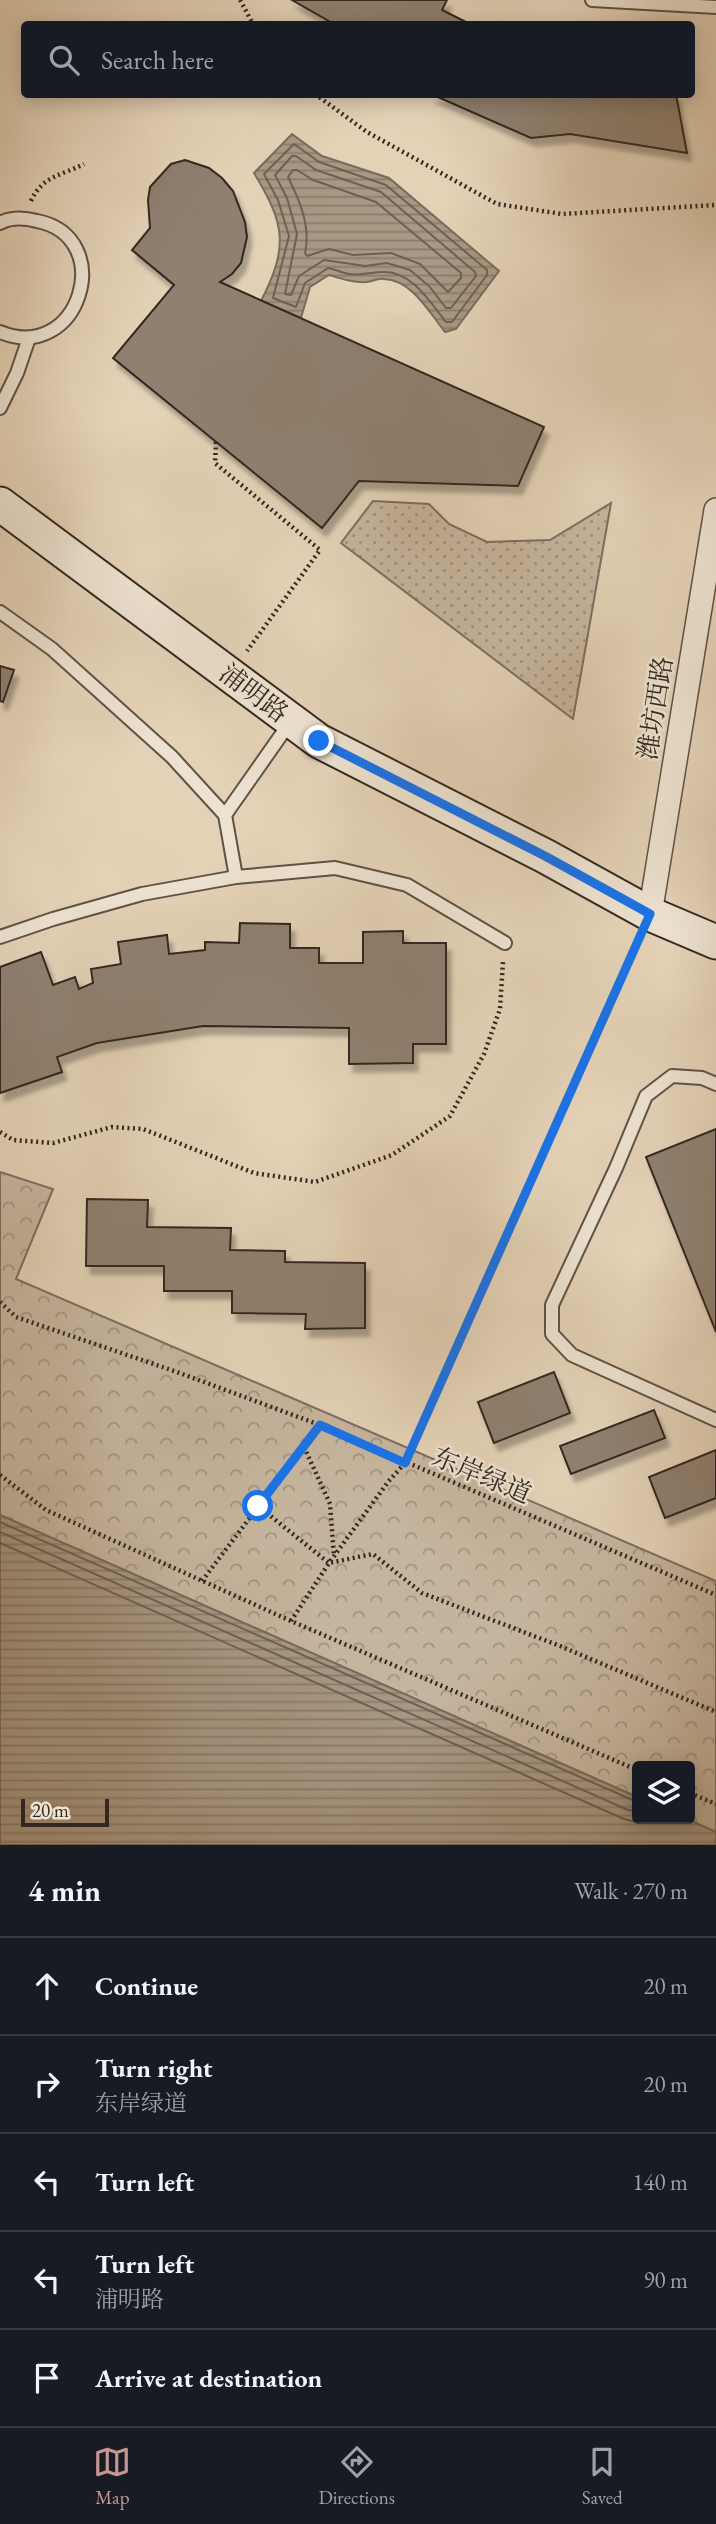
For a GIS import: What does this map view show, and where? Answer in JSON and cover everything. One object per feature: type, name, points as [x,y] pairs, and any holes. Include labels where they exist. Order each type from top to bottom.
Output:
[{"type":"main road","name":"浦明路","points":[[0,504],[319,741],[545,856],[650,914],[716,942]]},
{"type":"street","name":"潍坊西路","points":[[650,914],[716,510]]},
{"type":"lane","points":[[592,0],[716,7]]},
{"type":"lane","points":[[0,223],[25,218],[46,222],[63,233],[76,249],[83,268],[82,289],[75,308],[63,323],[46,333],[29,338],[0,332]]},
{"type":"lane","points":[[0,408],[17,373],[29,338]]},
{"type":"lane","points":[[0,611],[52,649],[172,757],[225,815],[236,877]]},
{"type":"lane","points":[[225,815],[291,720]]},
{"type":"lane","points":[[0,937],[142,894],[236,877],[335,868],[407,884],[505,943]]},
{"type":"lane","points":[[716,1084],[702,1078],[672,1076],[646,1096],[616,1168],[552,1305],[552,1334],[572,1355],[716,1420]]},
{"type":"path","points":[[240,0],[251,21]]},
{"type":"path","points":[[321,98],[367,132],[497,204],[562,214],[716,205]]},
{"type":"path","points":[[25,218],[37,187],[48,178],[84,164]]},
{"type":"path","points":[[216,442],[215,463],[320,550],[230,675]]},
{"type":"path","points":[[291,1621],[328,1563],[405,1463],[650,914]]},
{"type":"path","points":[[0,1132],[13,1140],[53,1143],[112,1127],[143,1129],[254,1173],[315,1182],[392,1156],[450,1116],[484,1054],[500,1009],[505,943]]},
{"type":"path","name":"东岸绿道","points":[[0,1302],[16,1317],[320,1425],[716,1595]]},
{"type":"path","points":[[202,1581],[320,1425]]},
{"type":"path","points":[[304,1447],[330,1504],[334,1556]]},
{"type":"path","points":[[0,1475],[46,1510],[291,1621],[632,1768]]},
{"type":"path","points":[[258,1506],[328,1563],[373,1555],[422,1593],[560,1646],[716,1712]]},
{"type":"path","points":[[695,1795],[716,1804]]},
{"type":"green space","points":[[373,501],[429,504],[449,524],[487,542],[550,540],[611,503],[573,719],[341,543]]},
{"type":"green space","points":[[0,1172],[53,1189],[16,1279],[716,1581],[716,1832],[695,1823],[695,1761],[632,1761],[632,1795],[0,1515]]},
{"type":"water","points":[[292,134],[322,156],[389,178],[499,271],[456,329],[445,332],[411,291],[394,281],[384,279],[357,282],[329,275],[310,287],[301,318],[261,301],[276,265],[280,236],[272,207],[254,173]]},
{"type":"water","points":[[0,1515],[632,1795],[632,1824],[695,1823],[716,1832],[716,1845],[0,1845]]},
{"type":"building","points":[[292,0],[447,0],[442,10],[464,21],[329,21]]},
{"type":"building","points":[[440,98],[677,98],[687,153],[570,134],[531,138]]},
{"type":"building","points":[[185,160],[209,168],[222,178],[233,191],[245,222],[247,237],[241,263],[232,274],[220,282],[544,427],[518,486],[359,481],[322,528],[113,358],[174,285],[132,250],[150,228],[150,187],[171,164]]},
{"type":"building","points":[[0,666],[14,670],[3,702],[0,701]]},
{"type":"building","points":[[240,923],[290,924],[290,948],[319,948],[319,963],[363,963],[363,932],[403,931],[403,943],[446,943],[446,1044],[413,1044],[413,1063],[349,1064],[349,1028],[203,1026],[97,1043],[57,1057],[62,1072],[0,1093],[0,967],[41,952],[53,985],[75,977],[79,989],[93,983],[91,969],[121,964],[118,942],[167,935],[169,954],[205,950],[205,942],[239,943]]},
{"type":"building","points":[[716,1129],[716,1332],[646,1157]]},
{"type":"building","points":[[87,1199],[148,1200],[147,1227],[231,1228],[230,1250],[285,1251],[285,1262],[365,1263],[365,1328],[305,1329],[306,1314],[232,1313],[232,1291],[164,1291],[164,1266],[86,1266]]},
{"type":"building","points":[[554,1372],[570,1413],[494,1443],[478,1402]]},
{"type":"building","points":[[654,1410],[665,1438],[571,1474],[560,1446]]},
{"type":"building","points":[[716,1450],[716,1498],[665,1518],[649,1477]]},
{"type":"route","points":[[258,1506],[320,1425],[405,1463],[650,914],[545,856],[319,741]]}]
